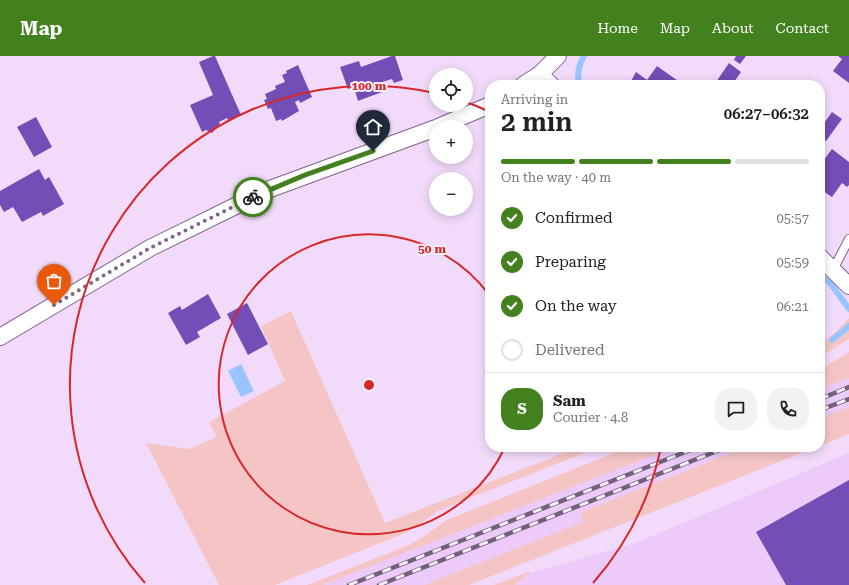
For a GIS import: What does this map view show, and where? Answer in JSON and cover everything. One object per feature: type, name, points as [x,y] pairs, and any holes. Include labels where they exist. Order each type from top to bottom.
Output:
[{"type":"street","points":[[545,80],[558,56]]},
{"type":"street","points":[[454,120],[485,107]]},
{"type":"street","points":[[0,337],[150,248],[270,189],[317,170],[429,130]]},
{"type":"street","points":[[825,261],[834,268],[849,286]]},
{"type":"lane","points":[[834,268],[849,239]]},
{"type":"shaded area","points":[[291,311],[385,523],[566,452],[587,452],[447,507],[408,532],[275,585],[219,585],[146,443],[189,449],[217,437],[209,422],[285,381],[261,326]]},
{"type":"shaded area","points":[[849,318],[849,339],[825,354],[825,340],[834,334]]},
{"type":"shaded area","points":[[849,352],[849,378],[825,387],[825,367]]},
{"type":"shaded area","points":[[849,378],[849,407],[825,416],[825,387]]},
{"type":"shaded area","points":[[849,407],[849,434],[825,444],[825,416]]},
{"type":"shaded area","points":[[617,452],[661,452],[323,585],[307,585],[409,545],[447,520]]},
{"type":"shaded area","points":[[661,452],[734,452],[581,512],[584,522],[424,585],[323,585]]},
{"type":"shaded area","points":[[734,452],[803,452],[469,585],[424,585],[583,522],[581,512]]},
{"type":"shaded area","points":[[849,453],[849,585],[515,585],[530,573],[636,543]]},
{"type":"shaded area","points":[[530,571],[530,573],[515,585],[494,585]]},
{"type":"water","points":[[241,364],[254,391],[241,397],[228,371]]},
{"type":"building","points":[[215,56],[241,115],[228,120],[227,118],[219,122],[220,124],[212,133],[206,130],[202,132],[190,105],[213,95],[199,62]]},
{"type":"building","points":[[395,56],[403,80],[394,83],[392,79],[379,83],[382,92],[358,101],[354,87],[348,89],[340,67],[359,61],[361,67]]},
{"type":"building","points":[[736,56],[746,56],[740,64],[734,60]]},
{"type":"building","points":[[838,56],[849,56],[849,83],[833,71],[842,59]]},
{"type":"building","points":[[729,63],[741,72],[735,80],[717,80]]},
{"type":"building","points":[[298,65],[312,97],[300,103],[299,100],[295,102],[299,111],[282,121],[281,119],[276,121],[271,108],[268,109],[264,100],[267,99],[265,94],[276,89],[275,86],[285,82],[282,75],[287,73],[286,71]]},
{"type":"building","points":[[657,66],[677,80],[647,80]]},
{"type":"building","points":[[636,72],[647,80],[632,80]]},
{"type":"building","points":[[832,112],[842,119],[826,141],[825,140],[825,122]]},
{"type":"building","points":[[36,117],[52,147],[34,157],[17,127]]},
{"type":"building","points":[[832,149],[849,162],[849,185],[847,187],[842,183],[832,197],[825,192],[825,158]]},
{"type":"building","points":[[39,169],[45,180],[49,177],[64,204],[43,216],[41,212],[22,222],[13,207],[4,212],[0,205],[0,191]]},
{"type":"building","points":[[208,294],[221,318],[197,332],[200,337],[186,345],[168,313],[180,306],[182,310]]},
{"type":"building","points":[[247,303],[268,344],[248,355],[227,314]]},
{"type":"building","points":[[849,480],[849,585],[786,585],[756,532]]},
{"type":"waterway","points":[[579,80],[579,70],[584,56]]},
{"type":"waterway","points":[[825,279],[831,284],[849,309]]},
{"type":"waterway","points":[[832,340],[849,326]]},
{"type":"railway","points":[[825,397],[849,387]]},
{"type":"railway","points":[[825,408],[849,399]]},
{"type":"railway","points":[[349,585],[685,452]]},
{"type":"railway","points":[[379,585],[714,452]]},
{"type":"way so far","points":[[54,305],[150,248],[253,197]]},
{"type":"route","points":[[253,197],[317,170],[373,151]]}]
